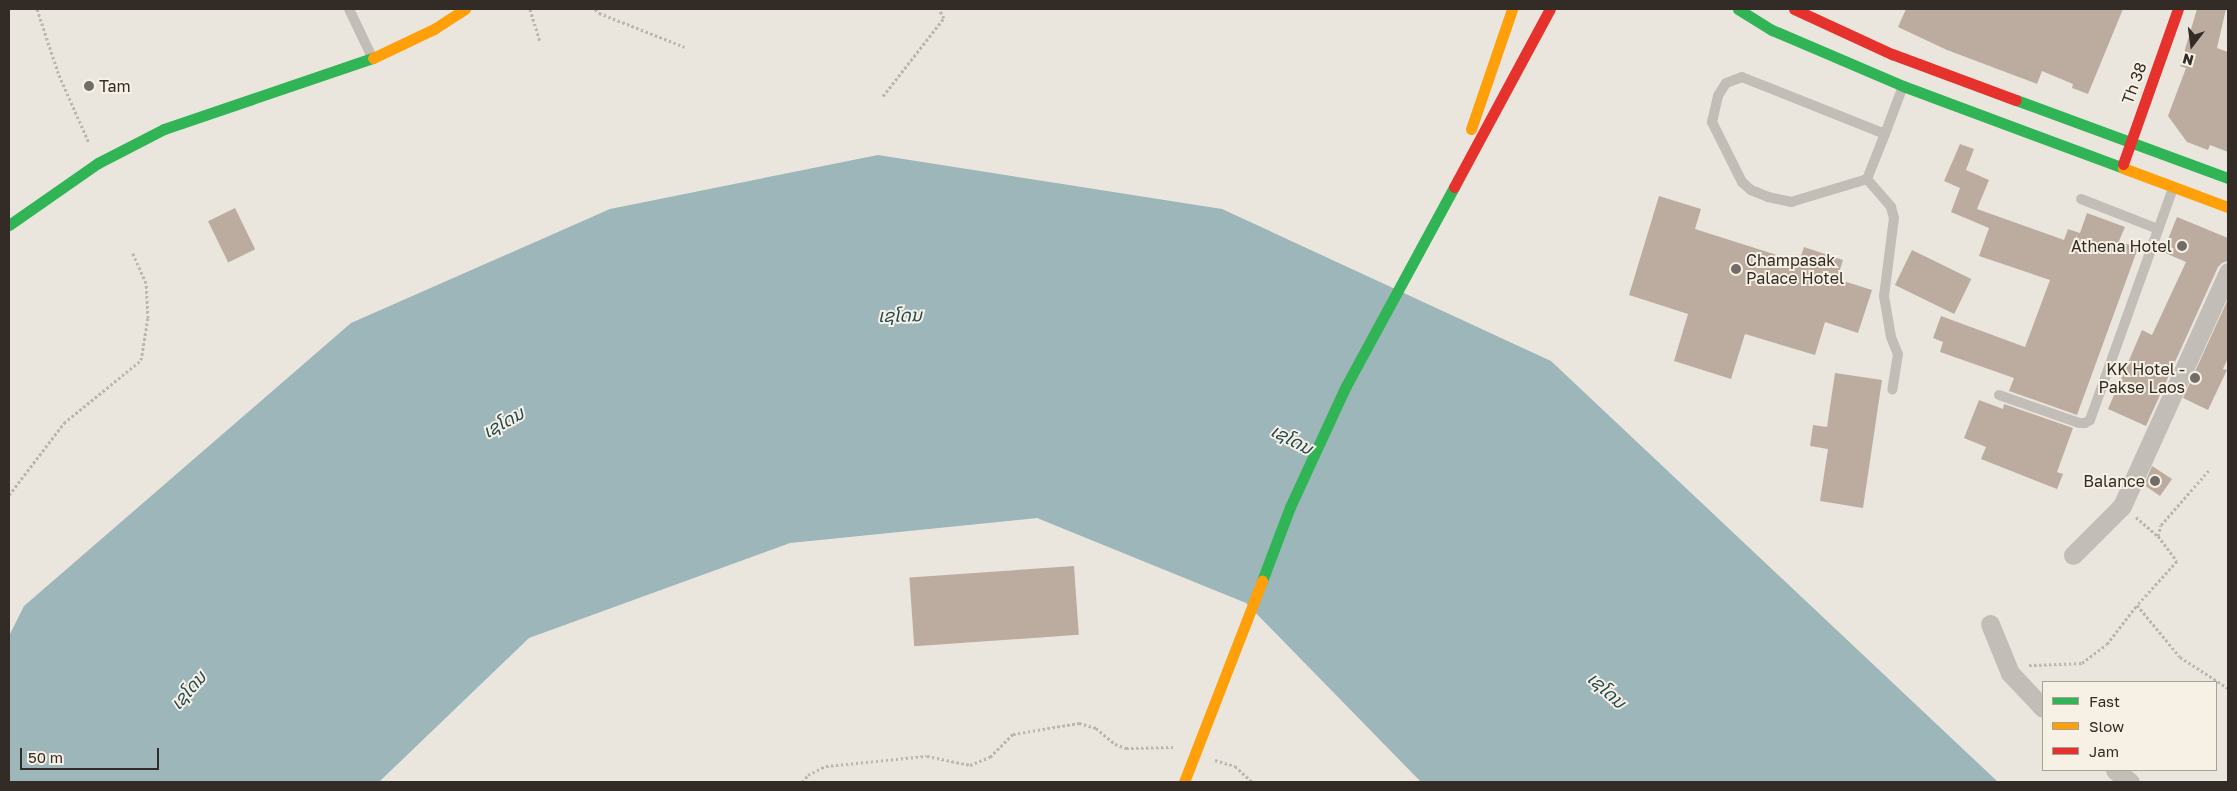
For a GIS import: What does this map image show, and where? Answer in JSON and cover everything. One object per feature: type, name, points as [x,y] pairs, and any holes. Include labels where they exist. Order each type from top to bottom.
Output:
[{"type":"main road","points":[[9,225],[98,163],[164,129],[372,58],[434,29],[465,9]]},
{"type":"main road","points":[[1444,208],[1512,9]]},
{"type":"main road","points":[[1184,782],[1290,507],[1346,386],[1550,9]]},
{"type":"main road","points":[[1738,9],[1772,30],[1904,86],[2228,207]]},
{"type":"main road","points":[[1794,9],[1892,54],[2228,178]]},
{"type":"main road","name":"Th 38","points":[[2121,168],[2178,9]]},
{"type":"street","points":[[2073,555],[2122,506],[2228,272]]},
{"type":"street","points":[[1990,624],[2010,672],[2042,707]]},
{"type":"street","points":[[2116,771],[2130,782]]},
{"type":"lane","points":[[349,9],[372,58]]},
{"type":"lane","points":[[1867,179],[1791,202],[1751,190],[1736,174],[1712,122],[1718,96],[1726,84],[1742,77],[1885,134]]},
{"type":"lane","points":[[1867,179],[1904,86]]},
{"type":"lane","points":[[1867,179],[1891,207],[1894,218],[1884,296],[1891,338],[1898,354],[1892,390]]},
{"type":"lane","points":[[1999,396],[2079,423],[2085,423],[2090,420],[2173,187]]},
{"type":"lane","points":[[2081,199],[2158,229]]},
{"type":"path","points":[[37,9],[59,75],[98,163]]},
{"type":"path","points":[[530,9],[540,41]]},
{"type":"path","points":[[595,9],[598,13],[685,47]]},
{"type":"path","points":[[883,96],[944,18],[939,9]]},
{"type":"path","points":[[9,495],[64,423],[141,360],[148,318],[146,283],[132,252]]},
{"type":"path","points":[[2158,536],[2161,525],[2210,469]]},
{"type":"path","points":[[2010,672],[2023,666],[2082,663],[2107,644],[2137,605],[2176,561],[2158,536],[2122,506]]},
{"type":"path","points":[[2137,605],[2180,658],[2217,681]]},
{"type":"path","points":[[2217,681],[2228,688]]},
{"type":"path","points":[[802,782],[808,776],[826,766],[927,756],[970,765],[990,757],[1013,734],[1079,723],[1096,728],[1115,744],[1126,748],[1172,746],[1181,749]]},
{"type":"path","points":[[1208,757],[1235,766],[1252,782]]},
{"type":"water","name":"ເຊໂດນ","points":[[878,155],[1222,209],[1551,361],[1998,782],[1421,782],[1246,603],[1037,518],[790,543],[529,638],[379,782],[9,782],[9,636],[24,606],[351,323],[610,209]]},
{"type":"building","points":[[1906,9],[2123,9],[2088,94],[2072,88],[2073,84],[2042,71],[2037,84],[1947,50],[1898,27]]},
{"type":"building","points":[[2197,9],[2226,9],[2217,48],[2228,52],[2228,152],[2210,145],[2208,150],[2187,142],[2168,116],[2186,68],[2180,66]]},
{"type":"building","points":[[1960,144],[1974,149],[1966,170],[1989,180],[1977,209],[2064,240],[2068,229],[2080,233],[2087,213],[2125,227],[2119,241],[2138,248],[2077,415],[2009,391],[2014,378],[1940,352],[1943,342],[1933,338],[1941,316],[2025,347],[2050,280],[1979,256],[1989,228],[1951,212],[1960,188],[1944,181]]},
{"type":"building","points":[[1659,196],[1701,209],[1695,229],[1799,262],[1804,247],[1843,260],[1837,279],[1872,290],[1858,333],[1825,322],[1815,355],[1745,334],[1731,379],[1674,361],[1688,314],[1629,295]]},
{"type":"building","points":[[235,208],[255,249],[228,262],[208,221]]},
{"type":"building","points":[[2177,217],[2228,238],[2228,261],[2218,267],[2146,426],[2108,409],[2142,330],[2152,335],[2186,262],[2163,252]]},
{"type":"building","points":[[1912,250],[1971,279],[1954,314],[1895,285]]},
{"type":"building","points":[[2228,299],[2228,358],[2223,369],[2227,370],[2208,410],[2183,398]]},
{"type":"building","points":[[1835,373],[1882,380],[1863,508],[1820,501],[1828,449],[1810,446],[1813,425],[1827,427]]},
{"type":"building","points":[[1979,400],[2003,409],[2004,404],[2073,428],[2057,472],[2063,474],[2057,489],[1981,459],[1986,447],[1964,438]]},
{"type":"building","points":[[2152,466],[2172,479],[2160,496],[2144,485]]},
{"type":"building","points":[[1074,566],[1079,635],[914,646],[909,578]]},
{"type":"traffic: fast","points":[[1738,9],[1772,30],[1903,86],[2123,168]]},
{"type":"traffic: fast","points":[[9,225],[98,163],[164,129],[373,58]]},
{"type":"traffic: fast","points":[[2016,100],[2228,178]]},
{"type":"traffic: fast","points":[[1262,581],[1290,507],[1346,386],[1454,187]]},
{"type":"traffic: slow","points":[[373,58],[434,29],[465,9]]},
{"type":"traffic: slow","points":[[1471,129],[1512,9]]},
{"type":"traffic: slow","points":[[2123,168],[2228,207]]},
{"type":"traffic: slow","points":[[1184,782],[1262,581]]},
{"type":"traffic: jam","points":[[1454,187],[1550,9]]},
{"type":"traffic: jam","points":[[1794,9],[1892,54],[2016,100]]},
{"type":"traffic: jam","points":[[2123,164],[2178,9]]},
{"type":"place","name":"Tam","points":[[89,86]]},
{"type":"place","name":"Athena Hotel","points":[[2182,246]]},
{"type":"place","name":"Champasak Palace Hotel","points":[[1736,269]]},
{"type":"place","name":"KK Hotel - Pakse Laos","points":[[2195,378]]},
{"type":"place","name":"Balance","points":[[2155,481]]}]
